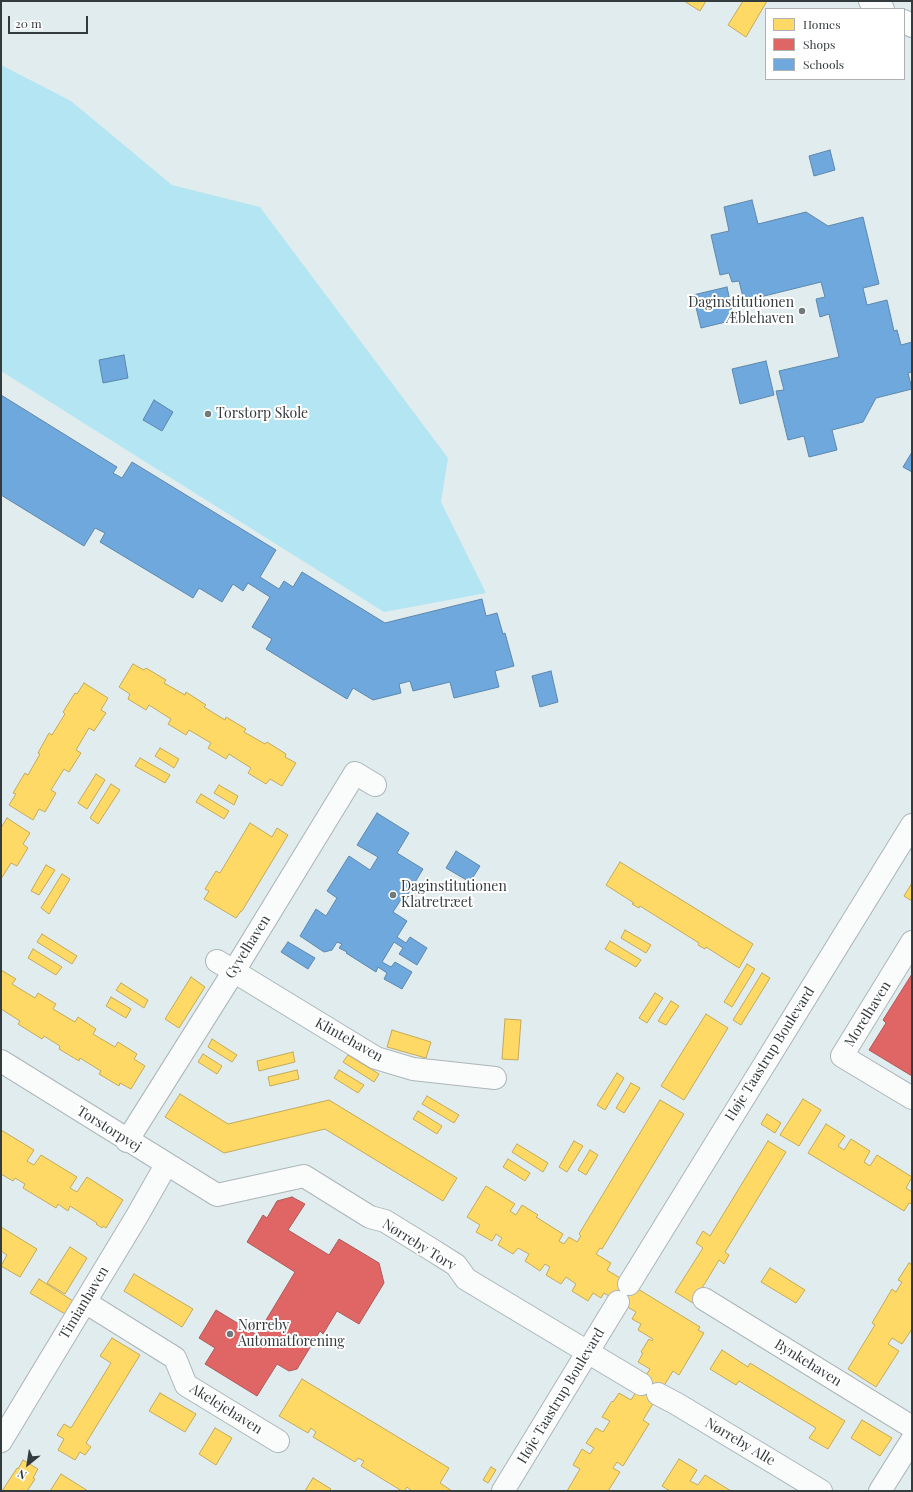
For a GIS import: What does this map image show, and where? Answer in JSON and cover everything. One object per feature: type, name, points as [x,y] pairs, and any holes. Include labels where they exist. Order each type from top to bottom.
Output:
[{"type":"street","points":[[870,1],[881,8]]},
{"type":"street","name":"Gyvelhaven","points":[[127,1141],[225,966],[355,772],[375,785]]},
{"type":"street","name":"Høje Taastrup Boulevard","points":[[503,1491],[912,825]]},
{"type":"street","name":"Morelhaven","points":[[912,942],[842,1056],[912,1098]]},
{"type":"street","name":"Klintehaven","points":[[225,966],[376,1058],[413,1069],[495,1078]]},
{"type":"street","name":"Torstorpvej","points":[[1,1062],[127,1141],[217,1195]]},
{"type":"street","name":"Timianhaven","points":[[1,1440],[166,1165]]},
{"type":"street","name":"Nørreby Torv","points":[[217,1195],[304,1176],[370,1217],[385,1221],[429,1248],[456,1265],[466,1279],[588,1352]]},
{"type":"street","name":"Bynkehaven","points":[[704,1299],[912,1427]]},
{"type":"street","name":"Akelejehaven","points":[[85,1302],[174,1358],[186,1385],[278,1441]]},
{"type":"street","name":"Nørreby Alle","points":[[588,1352],[821,1491]]},
{"type":"street","points":[[880,1491],[912,1440]]},
{"type":"shaded area","points":[[1,65],[71,101],[172,185],[260,207],[448,458],[441,502],[486,593],[384,612],[1,371]]},
{"type":"building: Homes","points":[[684,1],[706,1],[700,11]]},
{"type":"building: Homes","points":[[743,1],[767,1],[746,37],[728,25]]},
{"type":"building: Homes","points":[[133,664],[144,670],[146,668],[166,680],[164,683],[185,695],[186,692],[206,705],[204,707],[225,720],[226,717],[246,729],[244,732],[265,744],[267,742],[286,754],[285,757],[296,763],[282,786],[270,779],[266,784],[248,773],[251,768],[229,754],[226,759],[208,748],[211,743],[189,730],[186,735],[168,724],[171,719],[149,705],[146,710],[128,699],[130,694],[119,687]]},
{"type":"building: Homes","points":[[84,683],[108,698],[101,710],[106,713],[94,731],[89,728],[76,750],[81,753],[69,772],[64,769],[51,790],[56,793],[45,812],[39,809],[33,820],[9,805],[16,794],[13,793],[25,773],[28,775],[40,754],[38,753],[49,733],[52,735],[65,714],[63,712],[75,693],[77,694]]},
{"type":"building: Homes","points":[[160,748],[179,759],[174,768],[155,756]]},
{"type":"building: Homes","points":[[140,758],[170,775],[165,783],[135,766]]},
{"type":"building: Homes","points":[[96,774],[105,780],[87,809],[78,803]]},
{"type":"building: Homes","points":[[111,784],[120,790],[98,824],[90,818]]},
{"type":"building: Homes","points":[[219,785],[238,796],[234,805],[214,793]]},
{"type":"building: Homes","points":[[201,794],[229,811],[224,819],[196,802]]},
{"type":"building: Homes","points":[[7,818],[30,833],[23,844],[28,848],[17,866],[11,863],[1,879],[1,828]]},
{"type":"building: Homes","points":[[250,823],[272,837],[277,828],[288,835],[242,911],[236,918],[204,899],[209,891],[205,889],[216,871],[220,873]]},
{"type":"building: Homes","points":[[620,862],[753,944],[739,968],[706,947],[705,949],[698,945],[699,943],[640,906],[639,908],[632,904],[634,903],[606,885]]},
{"type":"building: Homes","points":[[46,865],[55,870],[39,895],[31,891]]},
{"type":"building: Homes","points":[[62,874],[70,879],[49,914],[41,908]]},
{"type":"building: Homes","points":[[912,883],[912,901],[904,896]]},
{"type":"building: Homes","points":[[625,930],[651,945],[646,953],[621,938]]},
{"type":"building: Homes","points":[[42,934],[77,956],[72,964],[37,942]]},
{"type":"building: Homes","points":[[610,941],[641,960],[636,967],[605,949]]},
{"type":"building: Homes","points":[[33,949],[62,967],[56,975],[28,958]]},
{"type":"building: Homes","points":[[747,964],[755,969],[732,1007],[724,1002]]},
{"type":"building: Homes","points":[[1,970],[16,979],[12,984],[35,998],[38,993],[56,1004],[53,1009],[75,1022],[78,1017],[96,1029],[93,1034],[115,1047],[118,1042],[137,1054],[134,1059],[145,1066],[131,1089],[120,1083],[119,1086],[99,1074],[101,1071],[80,1058],[79,1061],[59,1049],[60,1046],[44,1036],[42,1039],[18,1024],[20,1021],[1,1009]]},
{"type":"building: Homes","points":[[762,973],[770,978],[741,1025],[733,1020]]},
{"type":"building: Homes","points":[[191,977],[205,987],[179,1028],[165,1019]]},
{"type":"building: Homes","points":[[121,983],[148,1000],[144,1008],[116,990]]},
{"type":"building: Homes","points":[[655,993],[663,998],[647,1023],[639,1018]]},
{"type":"building: Homes","points":[[111,997],[131,1009],[126,1018],[106,1006]]},
{"type":"building: Homes","points":[[671,1001],[679,1006],[666,1025],[658,1021]]},
{"type":"building: Homes","points":[[706,1014],[728,1028],[684,1100],[661,1086]]},
{"type":"building: Homes","points":[[505,1019],[521,1020],[518,1060],[502,1059]]},
{"type":"building: Homes","points":[[392,1030],[431,1042],[426,1058],[387,1047]]},
{"type":"building: Homes","points":[[212,1039],[237,1055],[232,1062],[208,1047]]},
{"type":"building: Homes","points":[[293,1052],[295,1062],[259,1071],[257,1061]]},
{"type":"building: Homes","points":[[203,1054],[222,1066],[217,1074],[198,1062]]},
{"type":"building: Homes","points":[[348,1055],[379,1074],[374,1082],[343,1062]]},
{"type":"building: Homes","points":[[297,1070],[299,1079],[270,1086],[268,1077]]},
{"type":"building: Homes","points":[[339,1070],[364,1085],[358,1093],[334,1078]]},
{"type":"building: Homes","points":[[617,1073],[624,1078],[605,1110],[597,1105]]},
{"type":"building: Homes","points":[[631,1083],[640,1088],[624,1113],[616,1108]]},
{"type":"building: Homes","points":[[180,1094],[228,1124],[329,1100],[457,1178],[443,1201],[325,1129],[224,1153],[165,1117]]},
{"type":"building: Homes","points":[[427,1096],[459,1115],[454,1123],[422,1104]]},
{"type":"building: Homes","points":[[803,1099],[821,1110],[799,1146],[780,1135]]},
{"type":"building: Homes","points":[[660,1100],[684,1114],[602,1249],[600,1248],[596,1254],[611,1263],[607,1270],[700,1327],[698,1330],[704,1333],[679,1375],[673,1371],[643,1420],[649,1424],[623,1466],[617,1462],[613,1468],[620,1472],[608,1491],[567,1491],[580,1469],[573,1465],[582,1449],[590,1454],[594,1448],[586,1443],[596,1428],[603,1432],[610,1421],[602,1417],[612,1401],[613,1402],[619,1393],[631,1400],[650,1369],[638,1362],[643,1353],[641,1352],[649,1339],[652,1341],[653,1339],[638,1330],[641,1324],[632,1319],[636,1312],[604,1293],[601,1298],[593,1293],[588,1301],[572,1291],[576,1284],[566,1277],[561,1284],[546,1275],[550,1267],[545,1264],[540,1271],[525,1261],[529,1254],[518,1248],[513,1254],[498,1245],[502,1238],[496,1234],[492,1241],[476,1232],[480,1225],[467,1217],[486,1186],[515,1204],[510,1211],[516,1215],[522,1205],[538,1215],[536,1217],[563,1234],[559,1241],[564,1244],[569,1237],[577,1242],[581,1236],[579,1234]]},
{"type":"building: Homes","points":[[418,1111],[442,1126],[437,1134],[413,1119]]},
{"type":"building: Homes","points":[[767,1114],[781,1123],[775,1133],[761,1124]]},
{"type":"building: Homes","points":[[826,1124],[845,1136],[838,1146],[844,1150],[851,1139],[870,1151],[864,1162],[870,1166],[877,1155],[912,1177],[906,1188],[912,1192],[912,1204],[909,1203],[904,1211],[808,1153]]},
{"type":"building: Homes","points":[[1,1130],[34,1150],[27,1161],[34,1165],[41,1155],[77,1177],[70,1188],[77,1192],[87,1177],[123,1200],[106,1228],[103,1226],[102,1228],[96,1224],[97,1223],[70,1206],[68,1211],[58,1204],[56,1208],[23,1188],[25,1184],[15,1178],[13,1181],[1,1174]]},
{"type":"building: Homes","points":[[574,1141],[583,1146],[567,1172],[559,1167]]},
{"type":"building: Homes","points":[[768,1141],[786,1152],[725,1252],[729,1255],[724,1264],[719,1260],[693,1303],[675,1292],[703,1248],[696,1243],[703,1231],[710,1236]]},
{"type":"building: Homes","points":[[517,1144],[548,1163],[543,1172],[512,1152]]},
{"type":"building: Homes","points":[[590,1150],[598,1155],[586,1175],[578,1170]]},
{"type":"building: Homes","points":[[508,1159],[530,1173],[525,1181],[503,1167]]},
{"type":"building: Homes","points":[[1,1227],[37,1249],[20,1277],[1,1266],[7,1255],[1,1251]]},
{"type":"building: Homes","points":[[70,1247],[87,1258],[65,1294],[47,1283]]},
{"type":"building: Homes","points":[[909,1263],[912,1265],[912,1329],[902,1344],[892,1338],[888,1344],[899,1351],[876,1387],[848,1369],[875,1325],[872,1323],[892,1289],[896,1292],[902,1282],[898,1280]]},
{"type":"building: Homes","points":[[770,1268],[805,1290],[796,1303],[761,1282]]},
{"type":"building: Homes","points":[[134,1274],[193,1309],[182,1327],[124,1291]]},
{"type":"building: Homes","points":[[39,1279],[73,1301],[65,1314],[30,1293]]},
{"type":"building: Homes","points":[[112,1338],[140,1355],[86,1443],[91,1447],[85,1455],[80,1452],[75,1460],[58,1450],[64,1439],[57,1435],[64,1424],[71,1428],[111,1363],[100,1356]]},
{"type":"building: Homes","points":[[722,1350],[748,1367],[750,1363],[845,1421],[828,1449],[809,1438],[816,1428],[739,1381],[736,1385],[710,1369]]},
{"type":"building: Homes","points":[[302,1379],[449,1468],[440,1483],[452,1491],[412,1491],[407,1487],[404,1491],[402,1491],[361,1466],[364,1461],[358,1458],[355,1462],[313,1437],[316,1432],[311,1428],[308,1433],[279,1416]]},
{"type":"building: Homes","points":[[160,1393],[196,1414],[185,1432],[149,1411]]},
{"type":"building: Homes","points":[[862,1420],[892,1438],[880,1456],[851,1438]]},
{"type":"building: Homes","points":[[215,1428],[232,1438],[216,1465],[199,1454]]},
{"type":"building: Homes","points":[[679,1459],[697,1470],[690,1481],[698,1485],[705,1475],[731,1491],[670,1491],[662,1486]]},
{"type":"building: Homes","points":[[23,1460],[38,1469],[33,1478],[35,1479],[27,1491],[2,1491],[17,1468],[18,1469]]},
{"type":"building: Homes","points":[[491,1467],[496,1470],[488,1483],[483,1480]]},
{"type":"building: Homes","points":[[61,1474],[88,1491],[50,1491]]},
{"type":"building: Homes","points":[[313,1478],[331,1489],[329,1491],[305,1491]]},
{"type":"building: Shops","points":[[912,974],[912,1076],[869,1050],[886,1023],[883,1020]]},
{"type":"building: Shops","points":[[292,1197],[305,1204],[288,1230],[329,1255],[339,1239],[379,1263],[384,1283],[359,1324],[337,1311],[323,1334],[320,1331],[297,1369],[289,1371],[277,1364],[257,1396],[205,1364],[215,1348],[199,1338],[216,1310],[257,1335],[295,1272],[247,1242],[263,1215],[267,1218],[277,1201]]},
{"type":"building: Schools","points":[[830,150],[835,170],[814,176],[809,156]]},
{"type":"building: Schools","points":[[752,200],[758,224],[806,212],[828,226],[863,217],[879,284],[863,288],[867,305],[887,300],[894,331],[897,330],[901,345],[912,342],[912,372],[908,373],[912,389],[876,398],[863,422],[832,430],[837,450],[809,457],[804,436],[788,440],[776,391],[784,390],[779,371],[839,357],[829,314],[820,317],[816,299],[825,297],[821,282],[744,301],[739,281],[732,282],[729,273],[720,275],[711,235],[729,231],[724,207]]},
{"type":"building: Schools","points":[[727,287],[734,320],[701,328],[693,295]]},
{"type":"building: Schools","points":[[124,355],[128,378],[103,383],[99,360]]},
{"type":"building: Schools","points":[[766,361],[774,395],[740,404],[732,369]]},
{"type":"building: Schools","points":[[1,395],[117,467],[113,473],[122,478],[132,462],[276,550],[260,577],[279,589],[284,581],[293,587],[302,572],[385,623],[482,599],[486,616],[497,613],[503,634],[505,633],[514,666],[495,671],[499,687],[454,698],[450,682],[413,691],[410,681],[399,684],[401,693],[373,700],[353,688],[347,699],[266,649],[272,639],[252,627],[270,597],[248,583],[243,591],[233,584],[222,602],[199,588],[193,598],[100,542],[105,533],[95,528],[84,546],[1,495]]},
{"type":"building: Schools","points":[[154,400],[173,412],[162,431],[143,420]]},
{"type":"building: Schools","points":[[912,452],[912,472],[903,467]]},
{"type":"building: Schools","points":[[551,671],[558,702],[540,707],[532,676]]},
{"type":"building: Schools","points":[[377,813],[409,833],[397,853],[423,869],[405,899],[402,898],[393,912],[407,921],[397,937],[406,943],[410,937],[427,948],[417,965],[399,954],[403,948],[394,942],[382,962],[391,967],[395,962],[412,972],[402,989],[384,979],[387,973],[378,967],[376,972],[339,948],[342,944],[337,942],[332,950],[324,952],[300,936],[316,909],[326,916],[337,898],[327,891],[349,856],[370,870],[378,857],[357,845]]},
{"type":"building: Schools","points":[[456,851],[480,866],[470,882],[446,868]]},
{"type":"building: Schools","points":[[288,942],[315,958],[308,969],[281,952]]},
{"type":"place","name":"Daginstitutionen Æblehaven","points":[[802,311]]},
{"type":"place","name":"Torstorp Skole","points":[[208,414]]},
{"type":"place","name":"Daginstitutionen Klatretræet","points":[[393,895]]},
{"type":"place","name":"Nørreby Automatforening","points":[[230,1334]]}]
